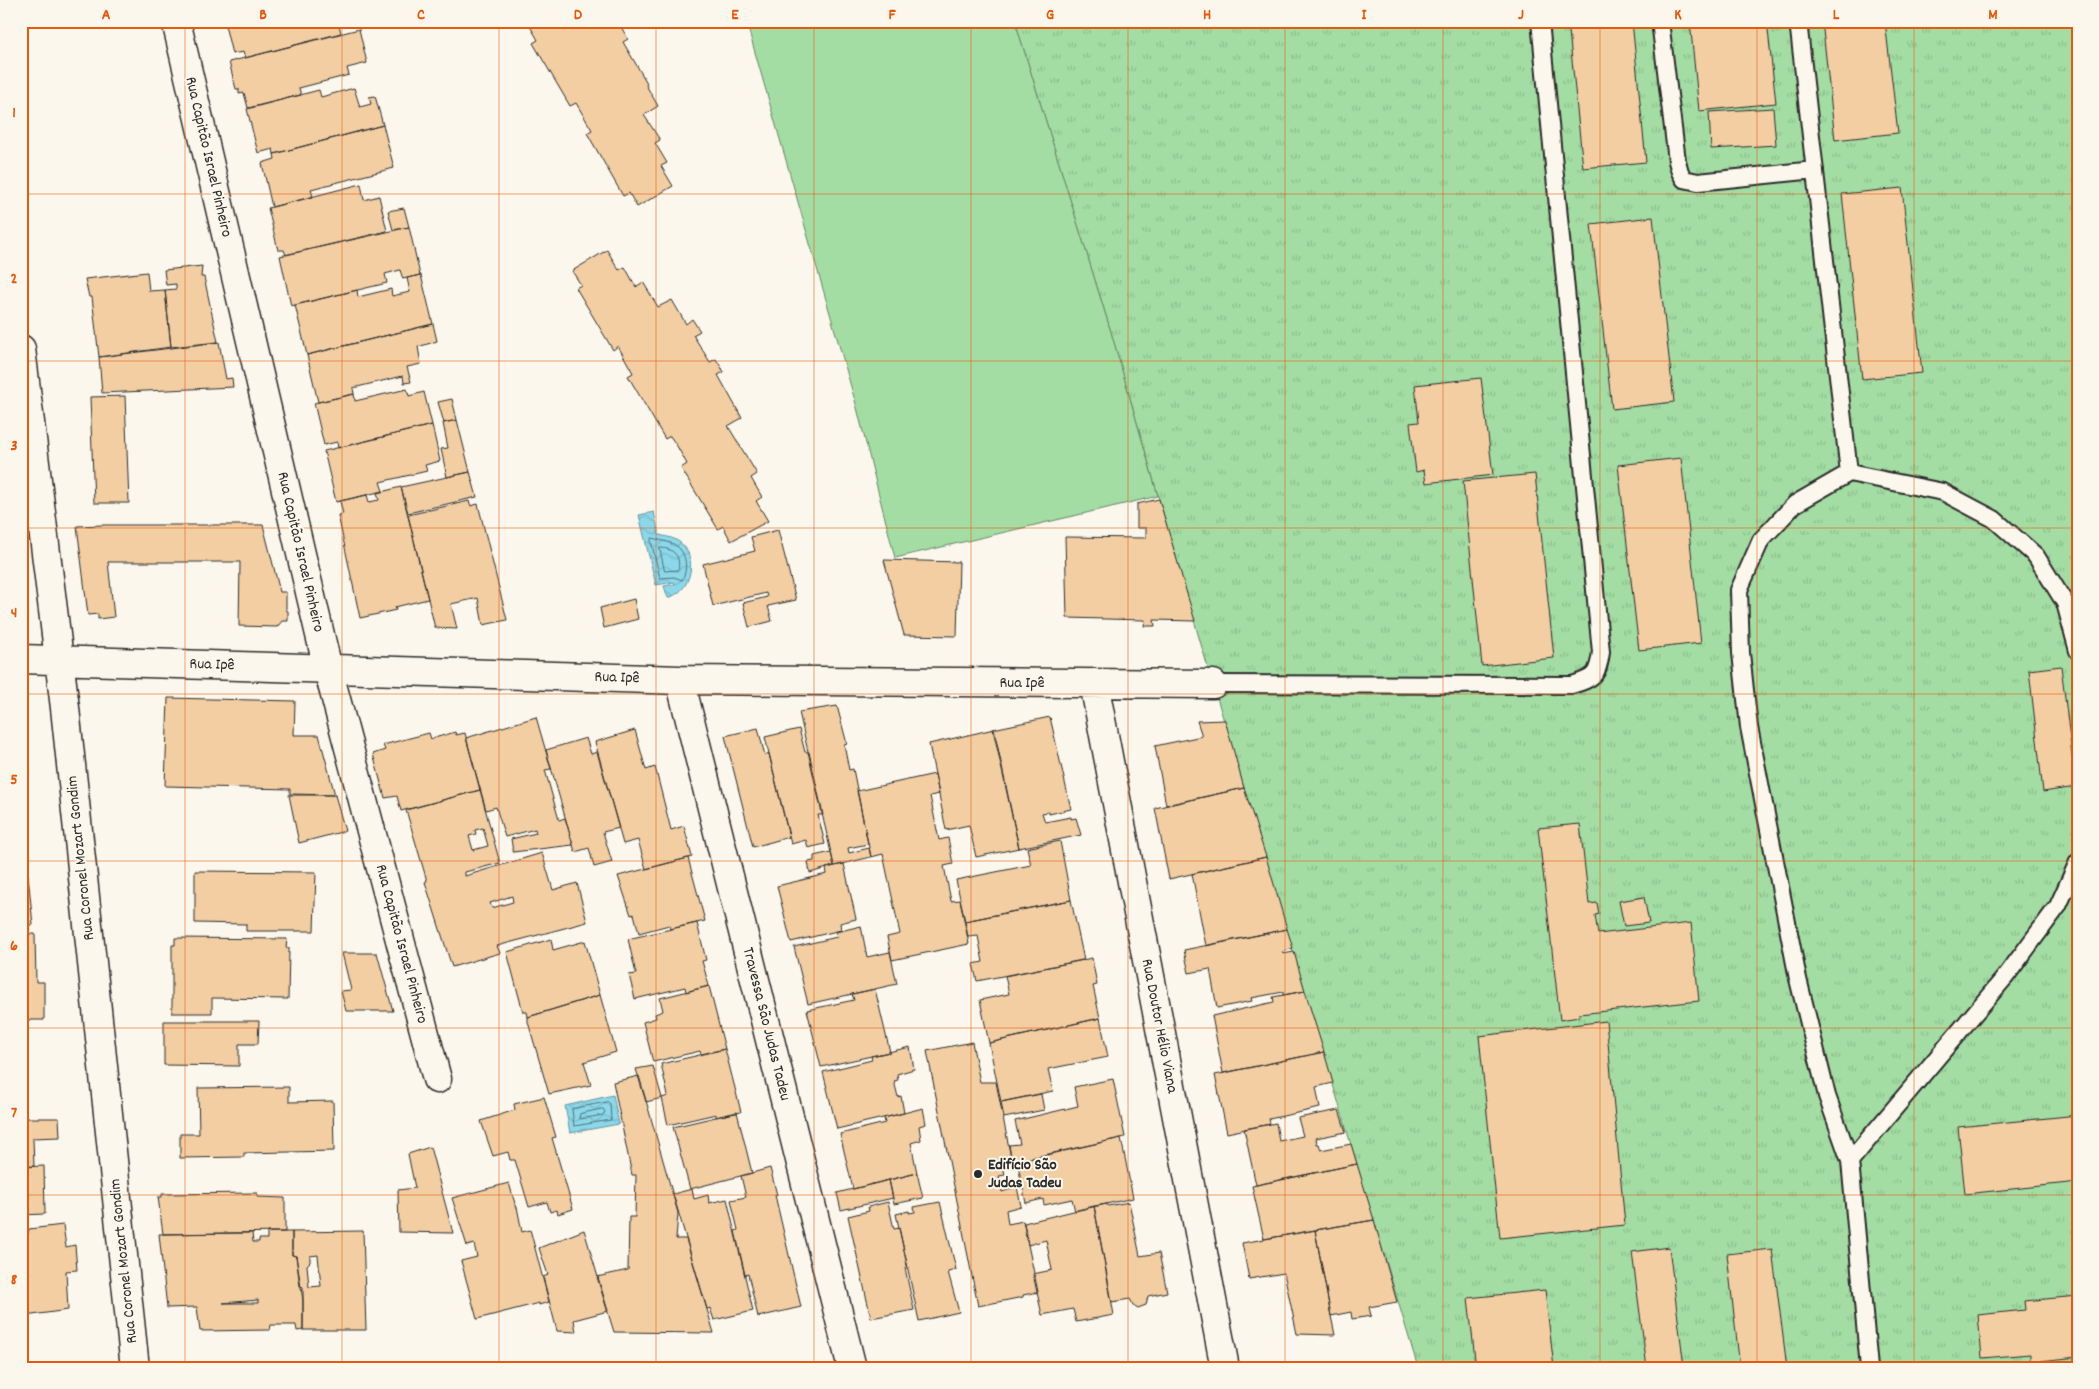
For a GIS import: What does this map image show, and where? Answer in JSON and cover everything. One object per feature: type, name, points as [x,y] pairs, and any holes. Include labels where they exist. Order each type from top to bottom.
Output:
[{"type":"street","name":"Rua Capitão Israel Pinheiro","points":[[176,21],[328,669],[437,1079]]},
{"type":"street","name":"Rua Coronel Mozart Gondim","points":[[21,349],[59,659],[135,1368]]},
{"type":"street","name":"Rua Ipê","points":[[21,659],[680,680],[1213,684]]},
{"type":"street","name":"Travessa São Judas Tadeu","points":[[680,680],[852,1368]]},
{"type":"street","name":"Rua Doutor Hélio Viana","points":[[1094,683],[1225,1368]]},
{"type":"lane","points":[[1213,684],[1572,685],[1590,679],[1596,673],[1601,652],[1540,21]]},
{"type":"lane","points":[[1660,21],[1677,161],[1684,178],[1698,182],[1815,170]]},
{"type":"lane","points":[[1798,21],[1849,473]]},
{"type":"lane","points":[[1869,1368],[1850,1161],[1828,1096],[1798,979],[1750,737],[1741,653],[1739,590],[1761,540],[1796,504],[1849,473],[1943,492],[1994,518],[2036,556],[2065,602],[2078,651]]},
{"type":"lane","points":[[1850,1161],[2006,976],[2058,906],[2078,862]]},
{"type":"green space","points":[[746,21],[1015,21],[1111,332],[1158,496],[895,558],[856,404]]},
{"type":"green space","points":[[1015,21],[2078,21],[2078,1368],[1418,1368],[1200,641],[1111,332]]},
{"type":"water","points":[[654,512],[659,535],[672,538],[681,543],[686,549],[691,564],[688,580],[684,587],[678,593],[668,598],[664,586],[675,584],[674,582],[656,585],[639,515]]},
{"type":"water","points":[[613,1095],[619,1124],[570,1133],[565,1106]]},
{"type":"building","points":[[224,21],[338,21],[341,33],[245,58],[243,52],[232,54]]},
{"type":"building","points":[[527,21],[611,21],[615,28],[620,25],[628,39],[623,42],[658,106],[644,115],[660,140],[655,143],[667,163],[661,166],[673,186],[637,207],[629,193],[623,196],[587,133],[592,130],[576,103],[570,106],[533,43],[538,40]]},
{"type":"building","points":[[1568,21],[1632,21],[1646,162],[1583,168]]},
{"type":"building","points":[[1690,21],[1767,21],[1776,103],[1699,111]]},
{"type":"building","points":[[1822,21],[1885,21],[1898,133],[1835,140]]},
{"type":"building","points":[[359,29],[367,63],[347,68],[349,75],[299,88],[301,95],[248,108],[244,93],[239,94],[239,89],[236,89],[229,62]]},
{"type":"building","points":[[354,88],[360,107],[371,104],[369,97],[375,96],[383,125],[274,154],[273,149],[258,153],[247,109],[319,90],[321,97]]},
{"type":"building","points":[[1773,108],[1776,145],[1711,149],[1709,112]]},
{"type":"building","points":[[383,125],[394,168],[311,189],[313,197],[272,207],[262,163],[275,159],[274,154]]},
{"type":"building","points":[[361,184],[364,200],[379,196],[387,231],[286,255],[284,250],[278,250],[268,208]]},
{"type":"building","points":[[1902,188],[1922,373],[1862,379],[1842,194]]},
{"type":"building","points":[[404,208],[409,227],[393,230],[388,211]]},
{"type":"building","points":[[1653,217],[1674,402],[1612,409],[1591,224]]},
{"type":"building","points":[[409,227],[420,275],[403,279],[400,270],[385,274],[387,283],[291,306],[280,256]]},
{"type":"building","points":[[607,250],[619,270],[625,267],[636,287],[643,282],[658,307],[672,300],[686,324],[692,319],[700,331],[693,335],[710,362],[716,359],[724,372],[718,375],[742,418],[728,426],[757,474],[751,478],[762,497],[756,501],[768,521],[731,541],[723,526],[718,529],[681,468],[687,464],[670,436],[665,439],[628,376],[633,373],[618,346],[613,350],[576,288],[581,285],[572,271]]},
{"type":"building","points":[[202,266],[201,277],[204,277],[218,342],[171,347],[165,290],[176,289],[176,284],[166,285],[164,270]]},
{"type":"building","points":[[147,272],[149,291],[165,290],[171,347],[99,357],[92,297],[89,297],[85,279]]},
{"type":"building","points":[[421,275],[433,324],[307,355],[295,305],[357,290],[358,297],[391,289],[392,296],[410,292],[407,278]]},
{"type":"building","points":[[433,324],[437,341],[418,347],[421,364],[407,367],[411,382],[404,383],[403,376],[353,388],[354,394],[318,402],[307,355]]},
{"type":"building","points":[[219,342],[226,379],[232,378],[233,387],[102,393],[99,357]]},
{"type":"building","points":[[1481,378],[1493,475],[1426,483],[1424,470],[1416,472],[1410,423],[1419,422],[1415,385]]},
{"type":"building","points":[[407,389],[409,396],[424,392],[432,425],[338,448],[337,442],[324,445],[314,403],[354,394],[355,401]]},
{"type":"building","points":[[125,396],[129,503],[94,503],[90,397]]},
{"type":"building","points":[[452,399],[457,420],[444,423],[438,402]]},
{"type":"building","points":[[457,420],[470,472],[447,477],[441,449],[448,448],[443,423]]},
{"type":"building","points":[[432,425],[440,461],[425,465],[427,471],[380,482],[383,491],[336,502],[324,451]]},
{"type":"building","points":[[1681,458],[1701,643],[1639,650],[1618,465]]},
{"type":"building","points":[[470,472],[477,497],[408,513],[401,487]]},
{"type":"building","points":[[1535,474],[1554,658],[1482,666],[1463,481]]},
{"type":"building","points":[[401,487],[428,599],[395,607],[396,610],[360,618],[338,515],[343,514],[340,501],[367,495],[369,502],[379,500],[377,493]]},
{"type":"building","points":[[1159,499],[1195,621],[1154,620],[1155,626],[1144,626],[1145,620],[1067,618],[1065,537],[1146,538],[1146,528],[1137,528],[1137,504]]},
{"type":"building","points":[[469,501],[471,506],[478,504],[507,620],[483,625],[478,598],[451,604],[457,629],[435,628],[408,515]]},
{"type":"building","points":[[263,525],[280,592],[286,592],[288,621],[282,621],[277,627],[239,626],[240,562],[108,562],[114,617],[98,619],[98,614],[88,615],[77,526]]},
{"type":"building","points":[[778,530],[796,600],[768,606],[772,621],[749,627],[743,603],[767,597],[766,593],[713,606],[703,564],[755,551],[751,537]]},
{"type":"building","points":[[884,560],[959,562],[957,636],[904,635]]},
{"type":"building","points":[[634,599],[638,619],[604,628],[600,608]]},
{"type":"building","points":[[2061,666],[2076,787],[2043,792],[2029,670]]},
{"type":"building","points":[[168,698],[295,701],[294,735],[319,735],[335,795],[290,794],[290,789],[165,786]]},
{"type":"building","points":[[837,706],[847,744],[844,745],[849,770],[853,769],[868,844],[848,848],[849,853],[869,848],[871,857],[834,866],[799,712]]},
{"type":"building","points":[[536,717],[551,769],[545,770],[559,820],[565,818],[573,845],[513,852],[511,839],[536,833],[535,829],[505,837],[496,807],[486,810],[466,738]]},
{"type":"building","points":[[1050,717],[1071,809],[1049,814],[1049,812],[1042,813],[1045,822],[1071,817],[1071,819],[1076,818],[1081,835],[1019,848],[993,729]]},
{"type":"building","points":[[1225,720],[1244,788],[1166,805],[1155,746],[1202,736],[1197,721]]},
{"type":"building","points":[[758,728],[765,756],[769,754],[789,837],[753,847],[725,736]]},
{"type":"building","points":[[799,729],[805,752],[809,752],[823,815],[818,815],[825,844],[808,848],[806,840],[791,844],[765,737]]},
{"type":"building","points":[[994,729],[1019,848],[976,857],[969,825],[946,830],[929,744]]},
{"type":"building","points":[[635,730],[646,770],[655,767],[671,830],[684,826],[692,857],[646,869],[638,840],[623,844],[595,742]]},
{"type":"building","points":[[455,732],[456,735],[465,733],[480,790],[401,811],[397,796],[385,798],[373,754],[385,750],[383,745],[429,733],[431,739]]},
{"type":"building","points":[[586,738],[591,754],[597,752],[619,828],[603,832],[612,862],[594,867],[589,848],[575,852],[546,750]]},
{"type":"building","points":[[935,774],[939,794],[930,796],[939,840],[948,838],[953,864],[944,866],[951,901],[960,900],[969,944],[892,960],[887,937],[900,934],[883,854],[871,857],[857,791]]},
{"type":"building","points":[[1244,788],[1266,857],[1169,879],[1155,808]]},
{"type":"building","points":[[480,790],[500,863],[465,872],[465,876],[542,853],[553,890],[577,883],[587,922],[497,946],[500,953],[452,967],[425,882],[427,881],[406,810]],"holes":[[[483,828],[488,846],[473,850],[469,836],[476,834],[475,830]],[[512,896],[513,902],[492,908],[490,903]]]},
{"type":"building","points":[[289,795],[335,795],[345,831],[299,843]]},
{"type":"building","points":[[1580,824],[1589,904],[1597,903],[1599,914],[1595,915],[1598,934],[1691,923],[1699,1001],[1579,1014],[1579,1017],[1560,1020],[1538,828]]},
{"type":"building","points":[[1060,841],[1071,900],[965,921],[956,880],[1031,865],[1027,848]]},
{"type":"building","points":[[831,852],[834,866],[810,873],[808,862],[814,861],[814,856]]},
{"type":"building","points":[[1266,857],[1287,929],[1206,946],[1192,874]]},
{"type":"building","points":[[688,858],[705,921],[670,929],[669,925],[639,933],[634,914],[631,915],[618,876]]},
{"type":"building","points":[[844,864],[856,919],[840,923],[841,930],[791,942],[777,886],[827,874],[826,868]]},
{"type":"building","points":[[195,871],[316,872],[314,931],[246,931],[246,924],[195,923]]},
{"type":"building","points":[[21,875],[28,875],[33,925],[29,925],[29,934],[21,934]]},
{"type":"building","points":[[1644,897],[1649,923],[1624,926],[1619,901]]},
{"type":"building","points":[[1071,900],[1084,960],[977,981],[973,964],[983,962],[978,936],[968,937],[965,921]]},
{"type":"building","points":[[697,923],[706,960],[702,961],[709,986],[686,992],[685,987],[635,999],[629,975],[636,974],[628,939]]},
{"type":"building","points":[[861,926],[867,957],[890,952],[897,984],[808,1004],[794,947],[837,937],[836,932]]},
{"type":"building","points":[[1287,929],[1293,948],[1282,952],[1283,954],[1294,952],[1305,991],[1283,995],[1283,992],[1251,998],[1252,1001],[1217,1008],[1210,969],[1189,973],[1184,950]]},
{"type":"building","points":[[21,934],[35,934],[36,982],[44,982],[44,1020],[21,1020]]},
{"type":"building","points":[[175,938],[287,939],[286,948],[289,948],[288,999],[212,998],[212,1013],[172,1013],[172,945],[175,945]]},
{"type":"building","points":[[551,939],[553,950],[585,941],[600,995],[528,1017],[527,1012],[523,1012],[507,952]]},
{"type":"building","points":[[342,953],[377,953],[393,1011],[346,1011],[341,991],[351,990]]},
{"type":"building","points":[[1092,958],[1097,985],[1093,986],[1100,1018],[989,1043],[980,1000],[1009,994],[1005,976]]},
{"type":"building","points":[[709,986],[725,1049],[701,1054],[700,1051],[653,1062],[643,1022],[656,1018],[655,1014],[663,1011],[660,998]]},
{"type":"building","points":[[875,989],[890,1052],[821,1067],[807,1010],[854,1000],[852,994]]},
{"type":"building","points":[[1305,991],[1324,1052],[1223,1073],[1212,1016],[1274,1002],[1273,997]]},
{"type":"building","points":[[600,995],[616,1052],[584,1062],[591,1085],[549,1094],[528,1017]]},
{"type":"building","points":[[1100,1018],[1108,1057],[1048,1069],[1053,1091],[1001,1102],[989,1043]]},
{"type":"building","points":[[164,1021],[259,1021],[258,1044],[239,1044],[239,1066],[164,1065]]},
{"type":"building","points":[[1606,1021],[1625,1225],[1500,1238],[1479,1036]]},
{"type":"building","name":"Edifício São Judas Tadeu","points":[[972,1042],[980,1082],[996,1082],[1011,1158],[1002,1159],[1005,1175],[999,1176],[1002,1192],[1017,1187],[1021,1206],[1006,1210],[1008,1224],[1023,1221],[1038,1292],[978,1306],[927,1051]]},
{"type":"building","points":[[910,1047],[914,1069],[897,1074],[898,1080],[894,1081],[898,1097],[901,1096],[904,1113],[837,1129],[823,1072],[872,1060],[871,1056]]},
{"type":"building","points":[[725,1049],[741,1112],[716,1117],[716,1114],[668,1125],[662,1098],[668,1096],[661,1064]]},
{"type":"building","points":[[1324,1052],[1333,1083],[1316,1087],[1320,1108],[1269,1119],[1270,1124],[1227,1133],[1215,1075]]},
{"type":"building","points":[[653,1066],[662,1098],[646,1102],[636,1069]]},
{"type":"building","points":[[21,1070],[23,1070],[25,1118],[21,1118]]},
{"type":"building","points":[[639,1076],[678,1213],[676,1239],[686,1239],[714,1333],[614,1332],[597,1277],[628,1270],[629,1217],[635,1217],[636,1175],[632,1175],[613,1082]]},
{"type":"building","points":[[1113,1079],[1125,1137],[1012,1163],[1009,1145],[1020,1144],[1015,1121],[1078,1106],[1074,1087]]},
{"type":"building","points":[[289,1087],[289,1102],[333,1101],[334,1151],[244,1153],[244,1157],[180,1158],[180,1134],[199,1134],[198,1088]]},
{"type":"building","points":[[1041,1094],[1044,1110],[1004,1118],[1001,1102]]},
{"type":"building","points":[[544,1097],[556,1137],[552,1138],[573,1209],[558,1214],[557,1210],[550,1212],[547,1202],[529,1207],[515,1160],[510,1160],[508,1152],[493,1156],[481,1121],[515,1110],[514,1104]]},
{"type":"building","points":[[923,1108],[926,1124],[919,1126],[921,1140],[911,1143],[917,1173],[853,1189],[840,1134],[885,1123],[884,1118]]},
{"type":"building","points":[[1339,1110],[1346,1132],[1316,1138],[1317,1144],[1319,1144],[1321,1150],[1351,1144],[1357,1164],[1256,1185],[1244,1129],[1276,1123],[1279,1141],[1303,1136],[1298,1118]]},
{"type":"building","points":[[737,1112],[752,1173],[690,1189],[673,1127]]},
{"type":"building","points":[[2078,1115],[2078,1182],[1965,1194],[1958,1127]]},
{"type":"building","points":[[21,1118],[59,1118],[60,1137],[33,1138],[34,1166],[21,1167]]},
{"type":"building","points":[[1121,1138],[1133,1198],[1075,1211],[1072,1199],[1044,1205],[1043,1199],[1026,1203],[1017,1161]]},
{"type":"building","points":[[430,1147],[453,1233],[399,1232],[398,1190],[415,1188],[408,1154]]},
{"type":"building","points":[[1357,1164],[1374,1220],[1264,1239],[1252,1186]]},
{"type":"building","points":[[44,1166],[45,1214],[21,1215],[21,1167]]},
{"type":"building","points":[[770,1168],[801,1307],[758,1317],[748,1274],[745,1275],[735,1231],[738,1230],[731,1200],[746,1197],[741,1176]]},
{"type":"building","points":[[917,1173],[923,1198],[894,1204],[889,1180]]},
{"type":"building","points":[[889,1180],[893,1198],[841,1210],[837,1193]]},
{"type":"building","points":[[509,1183],[517,1207],[522,1232],[530,1230],[549,1302],[477,1319],[461,1261],[477,1257],[474,1244],[467,1246],[452,1198]]},
{"type":"building","points":[[692,1189],[694,1199],[708,1195],[709,1203],[727,1199],[753,1311],[714,1320],[710,1308],[707,1309],[673,1194]]},
{"type":"building","points":[[257,1193],[257,1197],[285,1198],[285,1232],[163,1234],[158,1197],[162,1197],[162,1194]]},
{"type":"building","points":[[888,1202],[894,1229],[899,1228],[908,1268],[905,1268],[914,1310],[871,1318],[848,1216],[869,1211],[868,1207]]},
{"type":"building","points":[[940,1202],[956,1270],[948,1272],[959,1312],[919,1321],[896,1214],[909,1211],[909,1213],[915,1212],[914,1207]]},
{"type":"building","points":[[1129,1202],[1140,1256],[1159,1253],[1167,1292],[1148,1296],[1146,1305],[1138,1308],[1133,1305],[1130,1299],[1112,1302],[1094,1206],[1107,1204],[1108,1206]]},
{"type":"building","points":[[1094,1206],[1114,1315],[1076,1322],[1073,1309],[1042,1315],[1033,1274],[1052,1270],[1046,1240],[1028,1245],[1024,1223]]},
{"type":"building","points":[[1374,1220],[1397,1302],[1369,1307],[1371,1316],[1352,1319],[1351,1312],[1331,1316],[1315,1230]]},
{"type":"building","points":[[63,1225],[66,1247],[75,1245],[77,1270],[66,1271],[68,1310],[25,1316],[21,1285],[21,1234],[28,1233],[29,1229]]},
{"type":"building","points":[[584,1230],[608,1311],[574,1320],[576,1332],[557,1331],[543,1277],[548,1275],[539,1248]]},
{"type":"building","points":[[1315,1230],[1335,1335],[1297,1334],[1284,1273],[1249,1279],[1242,1243]]},
{"type":"building","points":[[363,1231],[366,1330],[303,1330],[303,1287],[300,1286],[296,1256],[292,1255],[292,1232]],"holes":[[[318,1255],[321,1286],[309,1287],[307,1265],[310,1262],[310,1256]]]},
{"type":"building","points":[[267,1232],[292,1232],[292,1255],[296,1256],[303,1300],[303,1330],[297,1331],[296,1325],[271,1325],[270,1330],[200,1331],[197,1307],[167,1308],[159,1234],[252,1233],[253,1242],[259,1242],[259,1239],[267,1239]],"holes":[[[258,1300],[258,1303],[223,1303]]]},
{"type":"building","points":[[1669,1247],[1684,1367],[1647,1368],[1632,1252]]},
{"type":"building","points":[[1772,1249],[1787,1368],[1740,1368],[1727,1254]]},
{"type":"building","points":[[1545,1290],[1554,1368],[1476,1368],[1468,1298]]},
{"type":"building","points":[[2078,1296],[2078,1357],[2030,1362],[2030,1354],[1982,1358],[1978,1315],[2025,1310],[2024,1301]]},
{"type":"place","name":"Edifício São Judas Tadeu","points":[[978,1174]]}]
